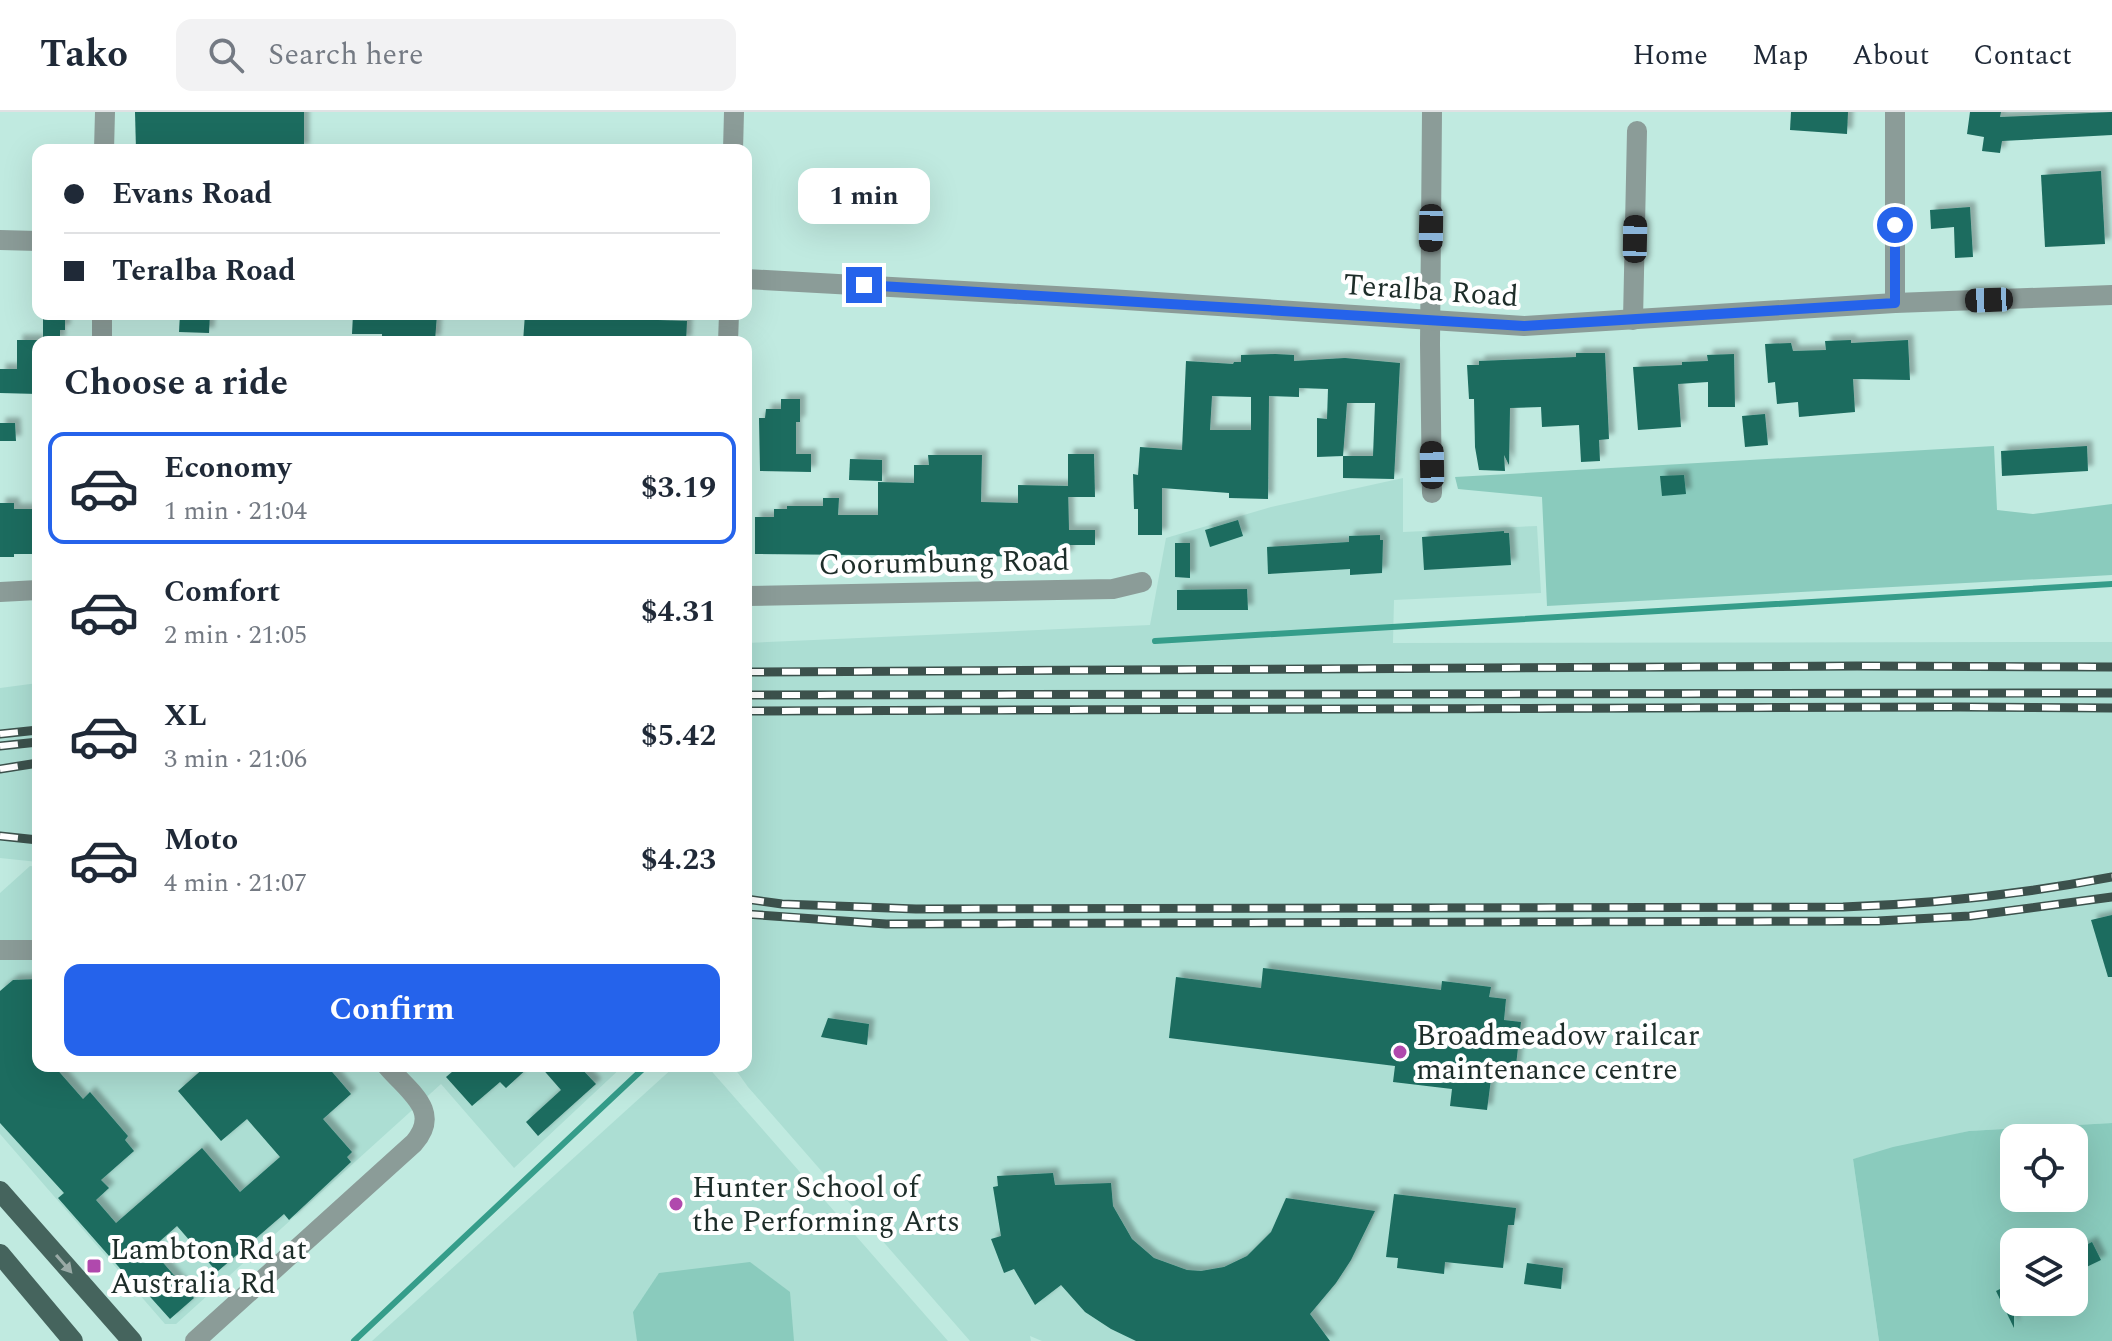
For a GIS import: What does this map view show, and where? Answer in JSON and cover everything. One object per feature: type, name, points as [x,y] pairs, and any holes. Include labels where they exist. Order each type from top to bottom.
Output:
[{"type":"main road","points":[[4,1204],[132,1341]]},
{"type":"main road","points":[[0,1254],[73,1341]]},
{"type":"street","points":[[104,144],[105,112]]},
{"type":"street","points":[[733,144],[734,112]]},
{"type":"street","points":[[1432,112],[1432,493]]},
{"type":"street","points":[[1895,112],[1895,303]]},
{"type":"street","points":[[1633,320],[1637,131]]},
{"type":"street","points":[[0,240],[32,241]]},
{"type":"street","name":"Teralba Road","points":[[752,279],[1524,326],[1895,303],[2112,295]]},
{"type":"street","name":"Coorumbung Road","points":[[752,596],[1113,589],[1142,582]]},
{"type":"street","points":[[0,592],[32,590]]},
{"type":"street","points":[[0,950],[32,950]]},
{"type":"street","points":[[195,1341],[425,1131],[427,1120],[424,1110],[392,1072]]},
{"type":"shaded area","points":[[1994,446],[1997,510],[2033,514],[2112,504],[2112,575],[1547,606],[1542,497],[1458,489],[1455,477]]},
{"type":"shaded area","points":[[1403,478],[1403,532],[1537,526],[1541,593],[1394,600],[1393,643],[2112,642],[2112,1123],[2000,1124],[2000,1129],[1969,1131],[1853,1159],[1879,1341],[1042,1341],[1030,1336],[1031,1341],[970,1341],[737,1072],[752,1072],[752,643],[1150,625],[1166,538],[1271,507]]},
{"type":"shaded area","points":[[32,684],[32,861],[0,858],[0,688]]},
{"type":"shaded area","points":[[32,866],[32,1072],[617,1072],[514,1168],[441,1084],[176,1324],[165,1324],[0,1134],[0,893]]},
{"type":"shaded area","name":"Hunter School of the Performing Arts","points":[[668,1072],[712,1072],[948,1341],[372,1341]]},
{"type":"shaded area","points":[[2112,1123],[2112,1341],[1879,1341],[1853,1159],[1969,1131],[2000,1129],[2000,1212],[2088,1212],[2088,1124]]},
{"type":"shaded area","points":[[750,1262],[790,1292],[794,1341],[637,1341],[633,1312],[659,1273]]},
{"type":"building","points":[[135,112],[304,112],[304,144],[136,144]]},
{"type":"building","points":[[1791,112],[1848,112],[1847,134],[1790,130]]},
{"type":"building","points":[[1970,112],[2001,112],[2000,117],[2112,112],[2112,135],[2002,141],[2000,153],[1982,151],[1984,137],[1967,134]]},
{"type":"building","points":[[2101,171],[2105,244],[2045,247],[2041,175]]},
{"type":"building","points":[[1970,207],[1973,257],[1955,258],[1954,227],[1931,229],[1930,210]]},
{"type":"building","points":[[43,320],[65,320],[65,330],[60,330],[60,336],[43,336]]},
{"type":"building","points":[[180,320],[210,320],[209,333],[179,332]]},
{"type":"building","points":[[353,320],[437,320],[435,336],[352,334]]},
{"type":"building","points":[[525,320],[687,321],[686,336],[523,336]]},
{"type":"building","points":[[17,340],[32,340],[32,394],[0,393],[0,369],[17,369]]},
{"type":"building","points":[[1851,340],[1851,343],[1908,340],[1910,380],[1853,379],[1855,412],[1799,417],[1798,402],[1777,404],[1775,382],[1768,383],[1765,344],[1791,343],[1793,351],[1826,350],[1825,341]]},
{"type":"building","points":[[1576,353],[1605,353],[1609,439],[1599,440],[1600,461],[1581,462],[1579,425],[1542,427],[1541,407],[1510,408],[1509,465],[1504,455],[1505,471],[1479,470],[1474,399],[1469,399],[1467,365],[1479,365],[1479,361],[1576,357]]},
{"type":"building","points":[[1734,354],[1735,407],[1708,407],[1708,382],[1678,384],[1681,427],[1638,430],[1633,367],[1682,365],[1682,362],[1708,361],[1707,355]]},
{"type":"building","points":[[1241,355],[1294,355],[1294,361],[1345,358],[1400,363],[1394,479],[1343,478],[1343,456],[1317,457],[1317,418],[1327,419],[1328,389],[1299,388],[1299,397],[1269,396],[1268,499],[1229,498],[1229,493],[1162,488],[1162,535],[1138,535],[1133,474],[1138,475],[1140,447],[1182,450],[1186,361],[1233,364],[1241,362]],"holes":[[[1212,396],[1251,397],[1251,430],[1210,430]],[[1347,403],[1375,403],[1373,456],[1343,456]]]},
{"type":"building","points":[[781,399],[800,399],[796,454],[811,454],[811,472],[760,471],[759,418],[765,418],[766,409],[781,409]]},
{"type":"building","points":[[1765,414],[1768,445],[1745,447],[1742,416]]},
{"type":"building","points":[[0,423],[15,423],[16,441],[0,441]]},
{"type":"building","points":[[2087,446],[2088,471],[2002,476],[2001,451]]},
{"type":"building","points":[[1068,454],[1094,454],[1095,497],[1068,497]]},
{"type":"building","points":[[928,455],[982,455],[981,502],[1018,503],[1018,485],[1068,486],[1069,530],[1095,530],[1095,545],[1069,545],[1068,556],[1061,557],[755,554],[755,517],[774,517],[774,509],[787,509],[787,506],[823,506],[823,498],[839,498],[838,515],[878,515],[878,482],[914,483],[914,465],[929,465]]},
{"type":"building","points":[[850,459],[882,460],[882,481],[849,480]]},
{"type":"building","points":[[1684,475],[1686,494],[1662,496],[1660,476]]},
{"type":"building","points":[[0,503],[14,503],[14,509],[32,509],[32,554],[0,557]]},
{"type":"building","points":[[1238,520],[1243,536],[1210,547],[1205,530]]},
{"type":"building","points":[[1509,533],[1511,565],[1424,570],[1422,537]]},
{"type":"building","points":[[1380,535],[1380,540],[1383,540],[1382,573],[1350,575],[1350,569],[1268,574],[1267,547],[1349,542],[1349,536]]},
{"type":"building","points":[[1175,543],[1190,543],[1190,578],[1175,577]]},
{"type":"building","points":[[1247,589],[1248,610],[1177,610],[1177,590]]},
{"type":"building","points":[[2112,915],[2112,977],[2108,977],[2091,920]]},
{"type":"building","name":"Broadmeadow railcar maintenance centre","points":[[1263,968],[1441,990],[1442,981],[1491,987],[1489,997],[1506,999],[1504,1020],[1521,1022],[1514,1082],[1491,1079],[1487,1110],[1450,1106],[1452,1089],[1393,1082],[1395,1066],[1169,1038],[1176,977],[1261,988]]},
{"type":"building","points":[[32,979],[32,1072],[59,1072],[83,1099],[90,1092],[128,1136],[125,1140],[134,1151],[101,1180],[109,1188],[96,1200],[116,1223],[202,1148],[240,1192],[280,1157],[247,1119],[221,1141],[178,1091],[199,1072],[332,1072],[351,1094],[323,1119],[352,1152],[347,1157],[351,1162],[289,1220],[284,1214],[217,1272],[177,1226],[151,1249],[194,1298],[170,1319],[135,1280],[132,1282],[58,1198],[64,1193],[0,1123],[0,991],[13,980]]},
{"type":"building","points":[[828,1018],[869,1024],[867,1045],[821,1037]]},
{"type":"building","points":[[452,1072],[523,1072],[506,1088],[500,1082],[472,1106],[446,1077]]},
{"type":"building","points":[[545,1072],[585,1072],[596,1084],[538,1136],[526,1122],[561,1090]]},
{"type":"building","points":[[1053,1173],[1055,1185],[1111,1183],[1113,1206],[1132,1239],[1154,1258],[1187,1270],[1224,1267],[1247,1256],[1271,1232],[1286,1198],[1375,1211],[1351,1260],[1310,1314],[1330,1341],[1136,1341],[1085,1312],[1061,1285],[1035,1305],[1014,1269],[1004,1273],[991,1239],[1001,1236],[993,1187],[998,1186],[997,1176]]},
{"type":"building","points":[[1394,1194],[1516,1208],[1514,1225],[1508,1225],[1503,1268],[1445,1262],[1444,1274],[1397,1268],[1398,1258],[1386,1257]]},
{"type":"building","points":[[2092,1242],[2101,1260],[2088,1266],[2088,1244]]},
{"type":"building","points":[[1527,1263],[1563,1268],[1561,1289],[1524,1284]]},
{"type":"waterway","points":[[1155,641],[2112,584]]},
{"type":"waterway","points":[[354,1341],[640,1072]]},
{"type":"railway","points":[[752,672],[2112,667]]},
{"type":"railway","points":[[752,695],[2112,693]]},
{"type":"railway","points":[[752,711],[2112,708]]},
{"type":"railway","points":[[0,734],[32,731]]},
{"type":"railway","points":[[0,746],[32,743]]},
{"type":"railway","points":[[0,769],[32,764]]},
{"type":"railway","points":[[0,836],[32,839]]},
{"type":"railway","points":[[752,900],[782,904],[916,909],[1843,907],[1978,897],[2112,877]]},
{"type":"railway","points":[[752,914],[886,924],[1878,921],[1970,916],[2112,897]]},
{"type":"place","name":"Broadmeadow railcar maintenance centre","points":[[1400,1052]]},
{"type":"place","name":"Hunter School of the Performing Arts","points":[[676,1204]]},
{"type":"place","name":"Lambton Rd at Australia Rd","points":[[94,1266]]},
{"type":"route","points":[[864,285],[1524,326],[1606,322],[1895,303],[1895,225]]}]
